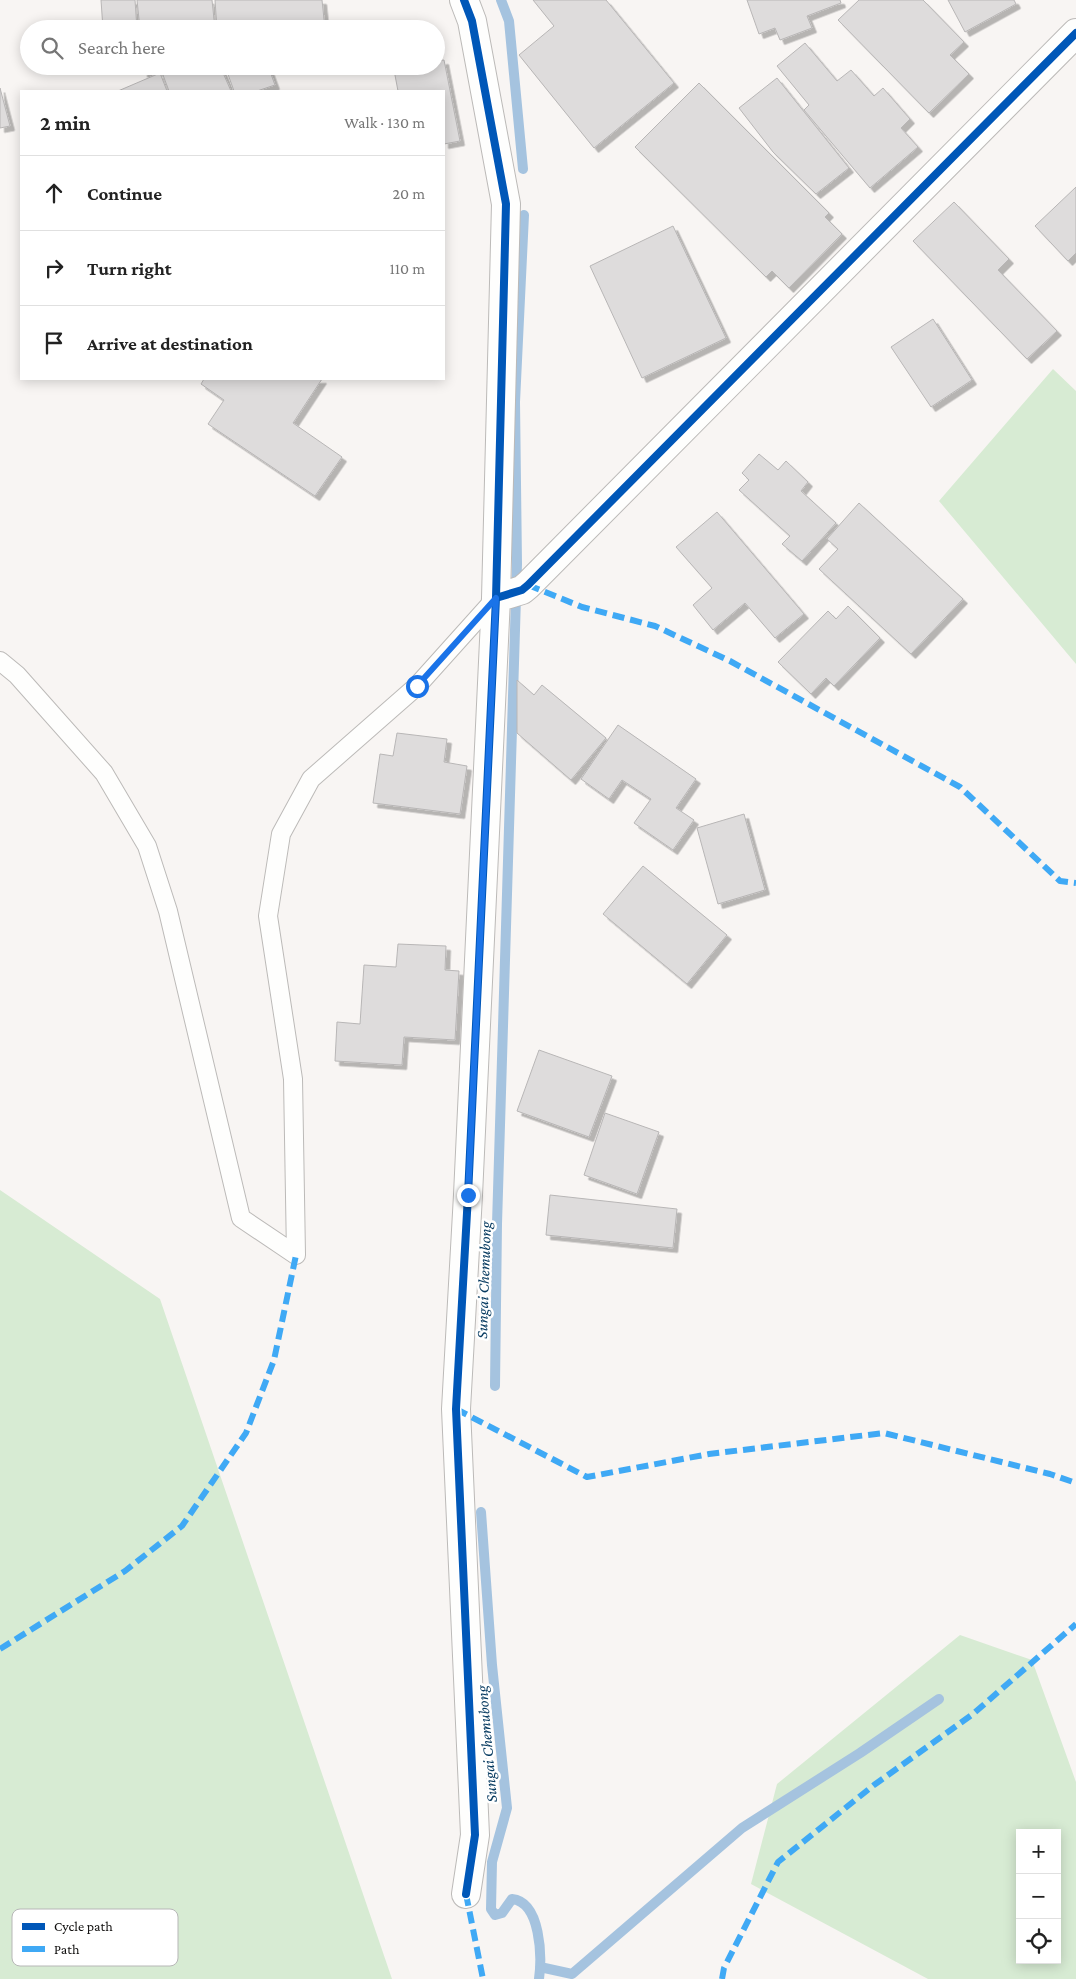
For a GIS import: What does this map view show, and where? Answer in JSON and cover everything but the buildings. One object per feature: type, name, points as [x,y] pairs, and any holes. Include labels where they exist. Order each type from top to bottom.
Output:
[{"type":"street","points":[[464,0],[472,21],[506,204],[507,594],[469,1175],[456,1409],[475,1835],[466,1894]]},
{"type":"street","points":[[507,594],[1076,33]]},
{"type":"lane","points":[[0,662],[17,675],[104,773],[147,846],[168,911],[241,1218],[296,1255],[293,1079],[268,916],[281,834],[311,779],[417,686],[507,594]]},
{"type":"green space","points":[[1053,369],[1076,391],[1076,664],[939,501]]},
{"type":"green space","points":[[0,1190],[160,1299],[392,1979],[0,1979]]},
{"type":"green space","points":[[960,1635],[1032,1660],[1076,1782],[1076,1979],[928,1979],[751,1884],[777,1784]]},
{"type":"waterway","name":"Sungai Chemubong","points":[[501,0],[509,21],[523,169]]},
{"type":"waterway","name":"Sungai Chemubong","points":[[495,1386],[497,1224],[517,564],[515,402],[524,215]]},
{"type":"waterway","name":"Sungai Chemubong","points":[[481,1512],[492,1665],[507,1808],[492,1862],[491,1909],[495,1915],[502,1913],[512,1899],[522,1902],[529,1910],[538,1932],[539,1979]]},
{"type":"waterway","points":[[540,1967],[572,1974],[742,1828],[860,1753],[939,1699]]},
{"type":"marked path","points":[[528,585],[582,607],[655,626],[730,661],[960,787],[1060,881],[1076,883]]},
{"type":"marked path","points":[[0,1649],[125,1571],[182,1526],[246,1433],[274,1360],[296,1255]]},
{"type":"marked path","points":[[456,1409],[587,1477],[709,1454],[884,1433],[1050,1474],[1076,1483]]},
{"type":"marked path","points":[[722,1979],[724,1968],[778,1862],[874,1785],[973,1714],[1076,1624]]},
{"type":"marked path","points":[[466,1894],[483,1979]]},
{"type":"cycle path","points":[[464,0],[472,21],[506,204],[496,598],[456,1409],[475,1835],[466,1894]]},
{"type":"cycle path","points":[[496,598],[522,590],[528,585],[1076,33]]},
{"type":"route","points":[[417,686],[496,598],[468,1195]]}]
